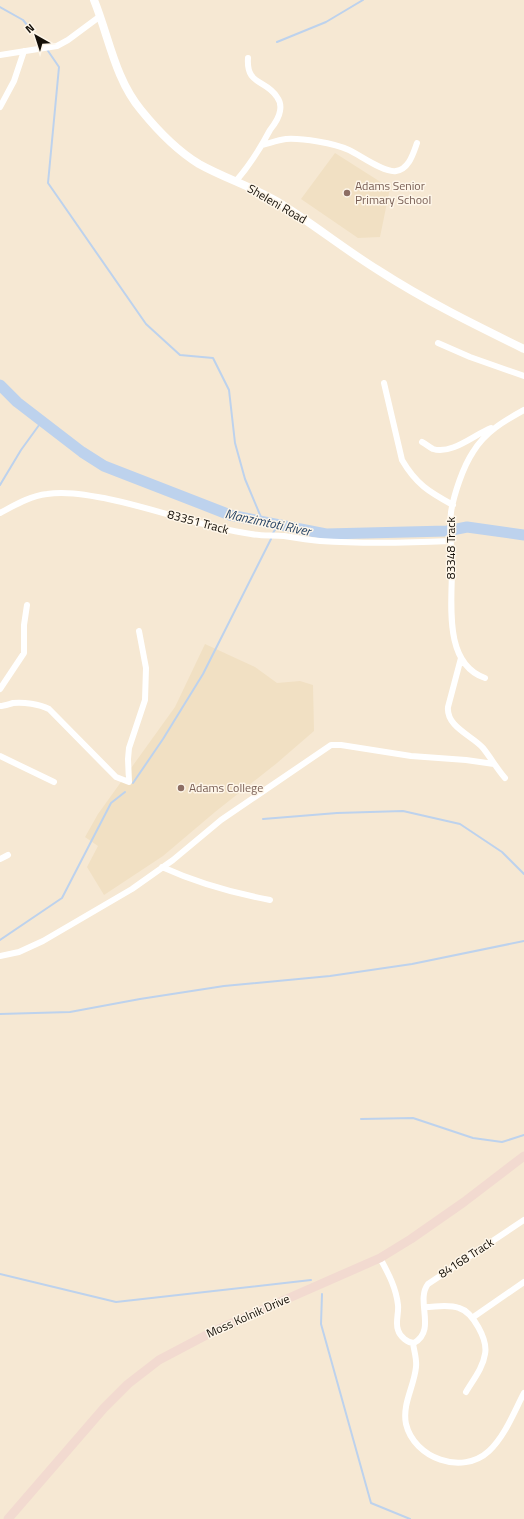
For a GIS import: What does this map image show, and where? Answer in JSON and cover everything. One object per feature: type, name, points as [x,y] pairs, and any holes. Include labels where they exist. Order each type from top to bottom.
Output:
[{"type":"main road","name":"Moss Kolnik Drive","points":[[8,1519],[107,1405],[128,1384],[159,1360],[181,1347],[214,1331],[380,1258],[411,1239],[464,1202],[524,1156]]},
{"type":"street","name":"Sheleni Road","points":[[94,0],[125,86],[141,110],[168,140],[184,154],[200,164],[258,191],[294,212],[376,270],[426,300],[465,321],[524,349]]},
{"type":"street","points":[[0,55],[57,46],[68,40],[99,17]]},
{"type":"street","points":[[0,107],[14,81],[24,51]]},
{"type":"street","points":[[236,181],[248,167],[280,112],[278,97],[274,92],[252,78],[248,71],[248,58]]},
{"type":"street","points":[[262,145],[287,139],[335,144],[385,168],[395,171],[404,167],[408,163],[417,143]]},
{"type":"street","points":[[438,343],[470,357],[524,376]]},
{"type":"street","points":[[384,383],[402,460],[418,483],[453,505]]},
{"type":"street","name":"83348 Track","points":[[485,678],[471,672],[465,666],[452,632],[452,561],[450,521],[460,482],[472,453],[487,434],[524,410]]},
{"type":"street","points":[[422,442],[434,449],[452,447],[461,445],[484,431],[496,427]]},
{"type":"street","name":"83351 Track","points":[[0,513],[30,498],[47,494],[68,494],[90,496],[128,503],[212,526],[264,536],[319,541],[382,543],[450,541]]},
{"type":"street","points":[[0,689],[24,653],[24,625],[27,605]]},
{"type":"street","points":[[0,706],[12,703],[24,703],[49,709],[116,777],[129,782],[129,748],[145,700],[146,668],[139,631]]},
{"type":"street","points":[[461,658],[448,707],[448,714],[461,731],[484,749],[505,778]]},
{"type":"street","points":[[0,956],[19,952],[43,941],[125,893],[162,867],[221,820],[332,745],[341,745],[411,756],[466,760],[494,764]]},
{"type":"street","points":[[0,756],[54,782]]},
{"type":"street","points":[[0,859],[8,855]]},
{"type":"street","points":[[162,867],[186,878],[218,888],[270,900]]},
{"type":"street","name":"84168 Track","points":[[413,1343],[418,1341],[425,1329],[425,1289],[430,1281],[524,1220]]},
{"type":"street","points":[[380,1258],[397,1295],[398,1331],[404,1338],[413,1343],[416,1366],[406,1403],[405,1414],[408,1431],[414,1442],[422,1450],[433,1457],[450,1462],[472,1460],[486,1454],[496,1444],[524,1394]]},
{"type":"street","points":[[472,1318],[524,1282]]},
{"type":"street","points":[[425,1307],[451,1306],[459,1308],[472,1318],[484,1339],[486,1350],[481,1367],[466,1392]]},
{"type":"shaded area","name":"Adams Senior Primary School","points":[[335,153],[390,188],[380,237],[358,238],[301,199]]},
{"type":"shaded area","name":"Adams College","points":[[205,644],[255,667],[277,683],[300,681],[313,685],[314,731],[163,856],[104,895],[87,867],[98,846],[85,837],[98,814],[175,707]]},
{"type":"waterway","points":[[277,42],[326,22],[363,0]]},
{"type":"waterway","points":[[0,7],[23,20],[46,48],[59,67],[48,183],[146,324],[180,355],[213,358],[229,390],[235,443],[245,479],[263,522]]},
{"type":"waterway","name":"Manzimtoti River","points":[[0,385],[17,402],[82,452],[104,466],[230,515],[326,534],[447,531],[467,527],[524,535]]},
{"type":"waterway","points":[[0,485],[21,450],[42,421]]},
{"type":"waterway","points":[[273,533],[278,525]]},
{"type":"waterway","points":[[133,783],[163,739],[203,674],[271,539]]},
{"type":"waterway","points":[[0,940],[62,898],[111,803],[125,792]]},
{"type":"waterway","points":[[263,819],[337,813],[403,811],[460,824],[502,852],[524,874]]},
{"type":"waterway","points":[[0,1014],[70,1012],[224,986],[330,976],[412,964],[524,941]]},
{"type":"waterway","points":[[361,1119],[413,1118],[473,1138],[502,1142],[524,1135]]},
{"type":"waterway","points":[[0,1274],[116,1302],[311,1280]]},
{"type":"waterway","points":[[322,1294],[321,1324],[371,1503],[410,1519]]},
{"type":"place","name":"Adams Senior Primary School","points":[[347,193]]},
{"type":"place","name":"Adams College","points":[[181,788]]}]
